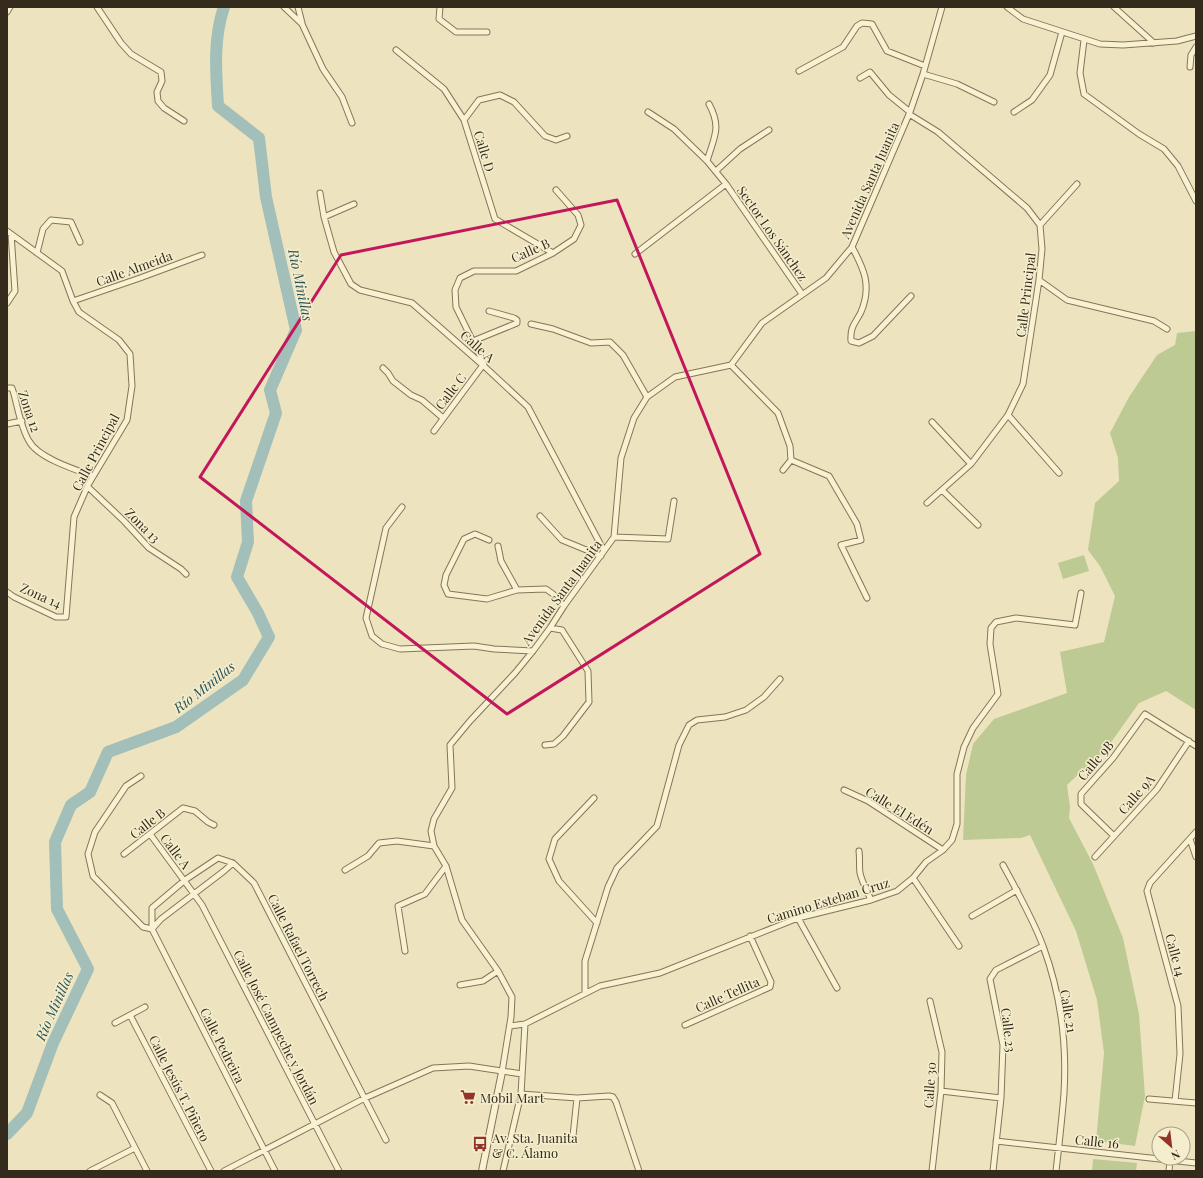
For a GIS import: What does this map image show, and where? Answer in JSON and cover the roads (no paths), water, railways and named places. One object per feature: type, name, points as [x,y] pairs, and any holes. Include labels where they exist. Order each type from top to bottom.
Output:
[{"type":"street","points":[[7,12],[10,7]]},
{"type":"street","points":[[97,7],[121,43],[131,54],[161,72],[162,81],[157,92],[158,101],[164,108],[184,121]]},
{"type":"street","points":[[284,7],[302,24]]},
{"type":"street","points":[[298,7],[302,24],[323,69],[342,97],[352,123]]},
{"type":"street","points":[[440,7],[439,19],[456,32],[488,32]]},
{"type":"street","name":"Avenida Santa Juanita","points":[[482,1171],[510,1026],[512,997],[498,971],[462,920],[446,866],[434,846],[431,831],[434,819],[452,788],[450,745],[533,651],[614,537],[621,458],[634,418],[648,396],[675,377],[732,365],[762,323],[826,278],[852,247],[910,113],[942,7]]},
{"type":"street","points":[[1007,7],[1023,19],[1100,44],[1177,41],[1196,36]]},
{"type":"street","points":[[1114,7],[1154,42]]},
{"type":"street","points":[[799,71],[843,47],[857,26],[862,23],[872,24],[886,51],[925,66]]},
{"type":"street","points":[[1014,112],[1032,100],[1050,75],[1062,32]]},
{"type":"street","points":[[1084,40],[1080,73],[1084,94],[1139,134],[1164,149],[1178,166],[1196,201]]},
{"type":"street","points":[[1190,67],[1191,55],[1196,47]]},
{"type":"street","name":"Calle D","points":[[396,50],[444,89],[464,120],[495,219],[553,253]]},
{"type":"street","points":[[860,78],[870,72],[889,95],[910,113],[938,132],[1027,208],[1040,225],[1077,184]]},
{"type":"street","points":[[923,74],[957,84],[994,102]]},
{"type":"street","points":[[464,120],[479,100],[500,94],[514,102],[545,136],[556,140],[567,136]]},
{"type":"street","points":[[707,161],[717,126],[715,114],[709,104]]},
{"type":"street","name":"Sector Los Sánchez","points":[[648,112],[674,129],[716,171],[802,294]]},
{"type":"street","points":[[716,171],[740,149],[769,130]]},
{"type":"street","name":"Sector Los Sánchez","points":[[635,254],[726,184]]},
{"type":"street","name":"Calle B","points":[[484,366],[456,307],[455,290],[460,278],[474,271],[516,271],[553,253],[574,239],[581,225],[578,215],[556,190]]},
{"type":"street","name":"Calle A","points":[[320,193],[324,217],[334,252],[351,284],[360,290],[412,303],[528,407],[603,554]]},
{"type":"street","points":[[324,217],[354,204]]},
{"type":"street","points":[[37,253],[43,229],[51,220],[71,222],[80,242]]},
{"type":"street","name":"Calle Principal","points":[[927,503],[971,464],[1008,415],[1023,384],[1039,280],[1042,249],[1040,225]]},
{"type":"street","points":[[7,303],[15,291],[9,233]]},
{"type":"street","name":"Calle Principal","points":[[9,233],[62,272],[73,301],[79,312],[119,340],[130,354],[132,386],[127,420],[93,476],[74,517],[66,616]]},
{"type":"street","points":[[852,247],[863,267],[867,289],[861,311],[850,332],[851,341],[859,343],[873,336],[911,296]]},
{"type":"street","name":"Calle Almeida","points":[[73,301],[202,255]]},
{"type":"street","points":[[1039,280],[1067,300],[1154,322],[1167,329]]},
{"type":"street","points":[[473,341],[517,323],[517,320],[514,318],[489,311]]},
{"type":"street","points":[[531,324],[553,329],[591,343],[610,342],[623,355],[648,396]]},
{"type":"street","points":[[732,365],[778,413],[790,446],[791,460],[783,470]]},
{"type":"street","name":"Calle C","points":[[434,430],[484,366]]},
{"type":"street","points":[[383,368],[393,382],[411,395],[427,403],[443,418]]},
{"type":"street","name":"Zona 12","points":[[7,388],[12,388],[29,442],[39,452],[63,465],[93,476]]},
{"type":"street","points":[[1008,415],[1059,473]]},
{"type":"street","points":[[7,424],[22,421]]},
{"type":"street","points":[[932,422],[971,464]]},
{"type":"street","points":[[791,460],[829,476],[857,524],[861,540],[841,545],[867,598]]},
{"type":"street","name":"Zona 13","points":[[88,487],[124,521],[149,548],[181,569],[186,574]]},
{"type":"street","points":[[942,490],[978,525]]},
{"type":"street","points":[[614,537],[668,539],[674,500]]},
{"type":"street","points":[[402,507],[386,528],[366,618],[372,636],[382,644],[400,649],[474,646],[533,651]]},
{"type":"street","points":[[540,516],[562,540],[603,554]]},
{"type":"street","points":[[489,540],[475,534],[464,539],[446,575],[444,585],[448,594],[487,599],[517,590],[546,589],[564,606]]},
{"type":"street","points":[[498,546],[501,561],[517,590]]},
{"type":"street","name":"Zona 14","points":[[7,592],[14,597],[56,617],[66,616]]},
{"type":"street","name":"Camino Esteban Cruz","points":[[510,1026],[525,1024],[600,986],[660,973],[798,918],[871,900],[897,891],[913,878],[926,862],[943,850],[952,840],[957,824],[957,774],[964,748],[973,728],[998,694],[990,644],[991,628],[996,622],[1016,618],[1075,625],[1081,593]]},
{"type":"street","points":[[545,745],[554,744],[563,736],[589,702],[588,671],[562,630],[550,628]]},
{"type":"street","points":[[585,993],[585,962],[608,887],[617,868],[657,826],[679,745],[689,725],[696,720],[725,717],[746,710],[764,697],[780,679]]},
{"type":"street","name":"Calle 9B","points":[[1114,836],[1081,804],[1081,794],[1113,758],[1145,714],[1189,741]]},
{"type":"street","points":[[1189,741],[1196,746]]},
{"type":"street","name":"Calle 9A","points":[[1094,857],[1157,789],[1189,741]]},
{"type":"street","points":[[141,776],[126,786],[95,832],[88,854],[93,876],[142,927],[152,929]]},
{"type":"street","name":"Calle El Edén","points":[[844,790],[868,801],[943,850]]},
{"type":"street","points":[[594,798],[555,839],[549,859],[559,881],[597,923]]},
{"type":"street","name":"Calle B","points":[[124,854],[183,808],[195,811],[214,825]]},
{"type":"street","name":"Calle 14","points":[[1175,1101],[1180,1054],[1178,1006],[1147,891],[1150,883],[1196,832]]},
{"type":"street","name":"Calle A","points":[[150,834],[195,894]]},
{"type":"street","points":[[1190,839],[1196,857]]},
{"type":"street","points":[[345,870],[368,856],[379,843],[397,841],[434,846]]},
{"type":"street","points":[[859,851],[861,860],[860,873],[871,900]]},
{"type":"street","points":[[218,858],[234,863],[161,919],[152,929],[152,908],[185,880],[218,858]]},
{"type":"street","name":"Calle Rafael Torrech","points":[[234,863],[254,883],[386,1140]]},
{"type":"street","name":"Calle 21","points":[[1003,864],[1043,946],[1058,1000],[1064,1046],[1064,1092],[1056,1171]]},
{"type":"street","points":[[405,951],[398,906],[425,894],[446,866]]},
{"type":"street","points":[[913,878],[958,946]]},
{"type":"street","points":[[972,916],[1017,890]]},
{"type":"street","name":"Calle José Campeche y Jordán","points":[[195,894],[339,1171]]},
{"type":"street","points":[[798,918],[837,988]]},
{"type":"street","name":"Calle Pedreira","points":[[152,929],[275,1171]]},
{"type":"street","name":"Calle Tellita","points":[[685,1025],[770,987],[771,982],[750,936]]},
{"type":"street","name":"Calle 23","points":[[993,1171],[1001,1098],[1002,1045],[990,979],[996,970],[1043,946]]},
{"type":"street","points":[[460,984],[483,980],[498,971]]},
{"type":"street","name":"Calle 30","points":[[930,1001],[942,1052],[940,1091],[932,1171]]},
{"type":"street","points":[[115,1023],[145,1007]]},
{"type":"street","name":"Calle Jesús T. Piñero","points":[[130,1015],[211,1171]]},
{"type":"street","points":[[502,1171],[521,1094],[525,1024]]},
{"type":"street","points":[[224,1171],[365,1098],[432,1068],[469,1066],[522,1074]]},
{"type":"street","points":[[940,1091],[1001,1098]]},
{"type":"street","points":[[521,1094],[578,1098],[609,1096],[615,1099],[639,1171]]},
{"type":"street","points":[[100,1095],[112,1103],[147,1171]]},
{"type":"street","points":[[559,1140],[573,1136],[578,1098]]},
{"type":"street","points":[[1148,1099],[1196,1104]]},
{"type":"street","name":"Calle 16","points":[[996,1141],[1151,1158]]},
{"type":"street","points":[[90,1171],[135,1148]]},
{"type":"waterway","name":"Río Minillas","points":[[7,1134],[27,1113],[53,1043],[88,969],[57,909],[55,842],[71,805],[90,792],[108,752],[176,727],[243,680],[269,637],[258,613],[237,577],[248,542],[246,501],[276,413],[270,390],[296,330],[266,197],[259,138],[218,106],[216,56],[218,31],[224,7]]},
{"type":"place","name":"Mobil Mart","points":[[468,1097]]},
{"type":"place","name":"Av. Sta. Juanita & C. Álamo","points":[[480,1144]]}]
